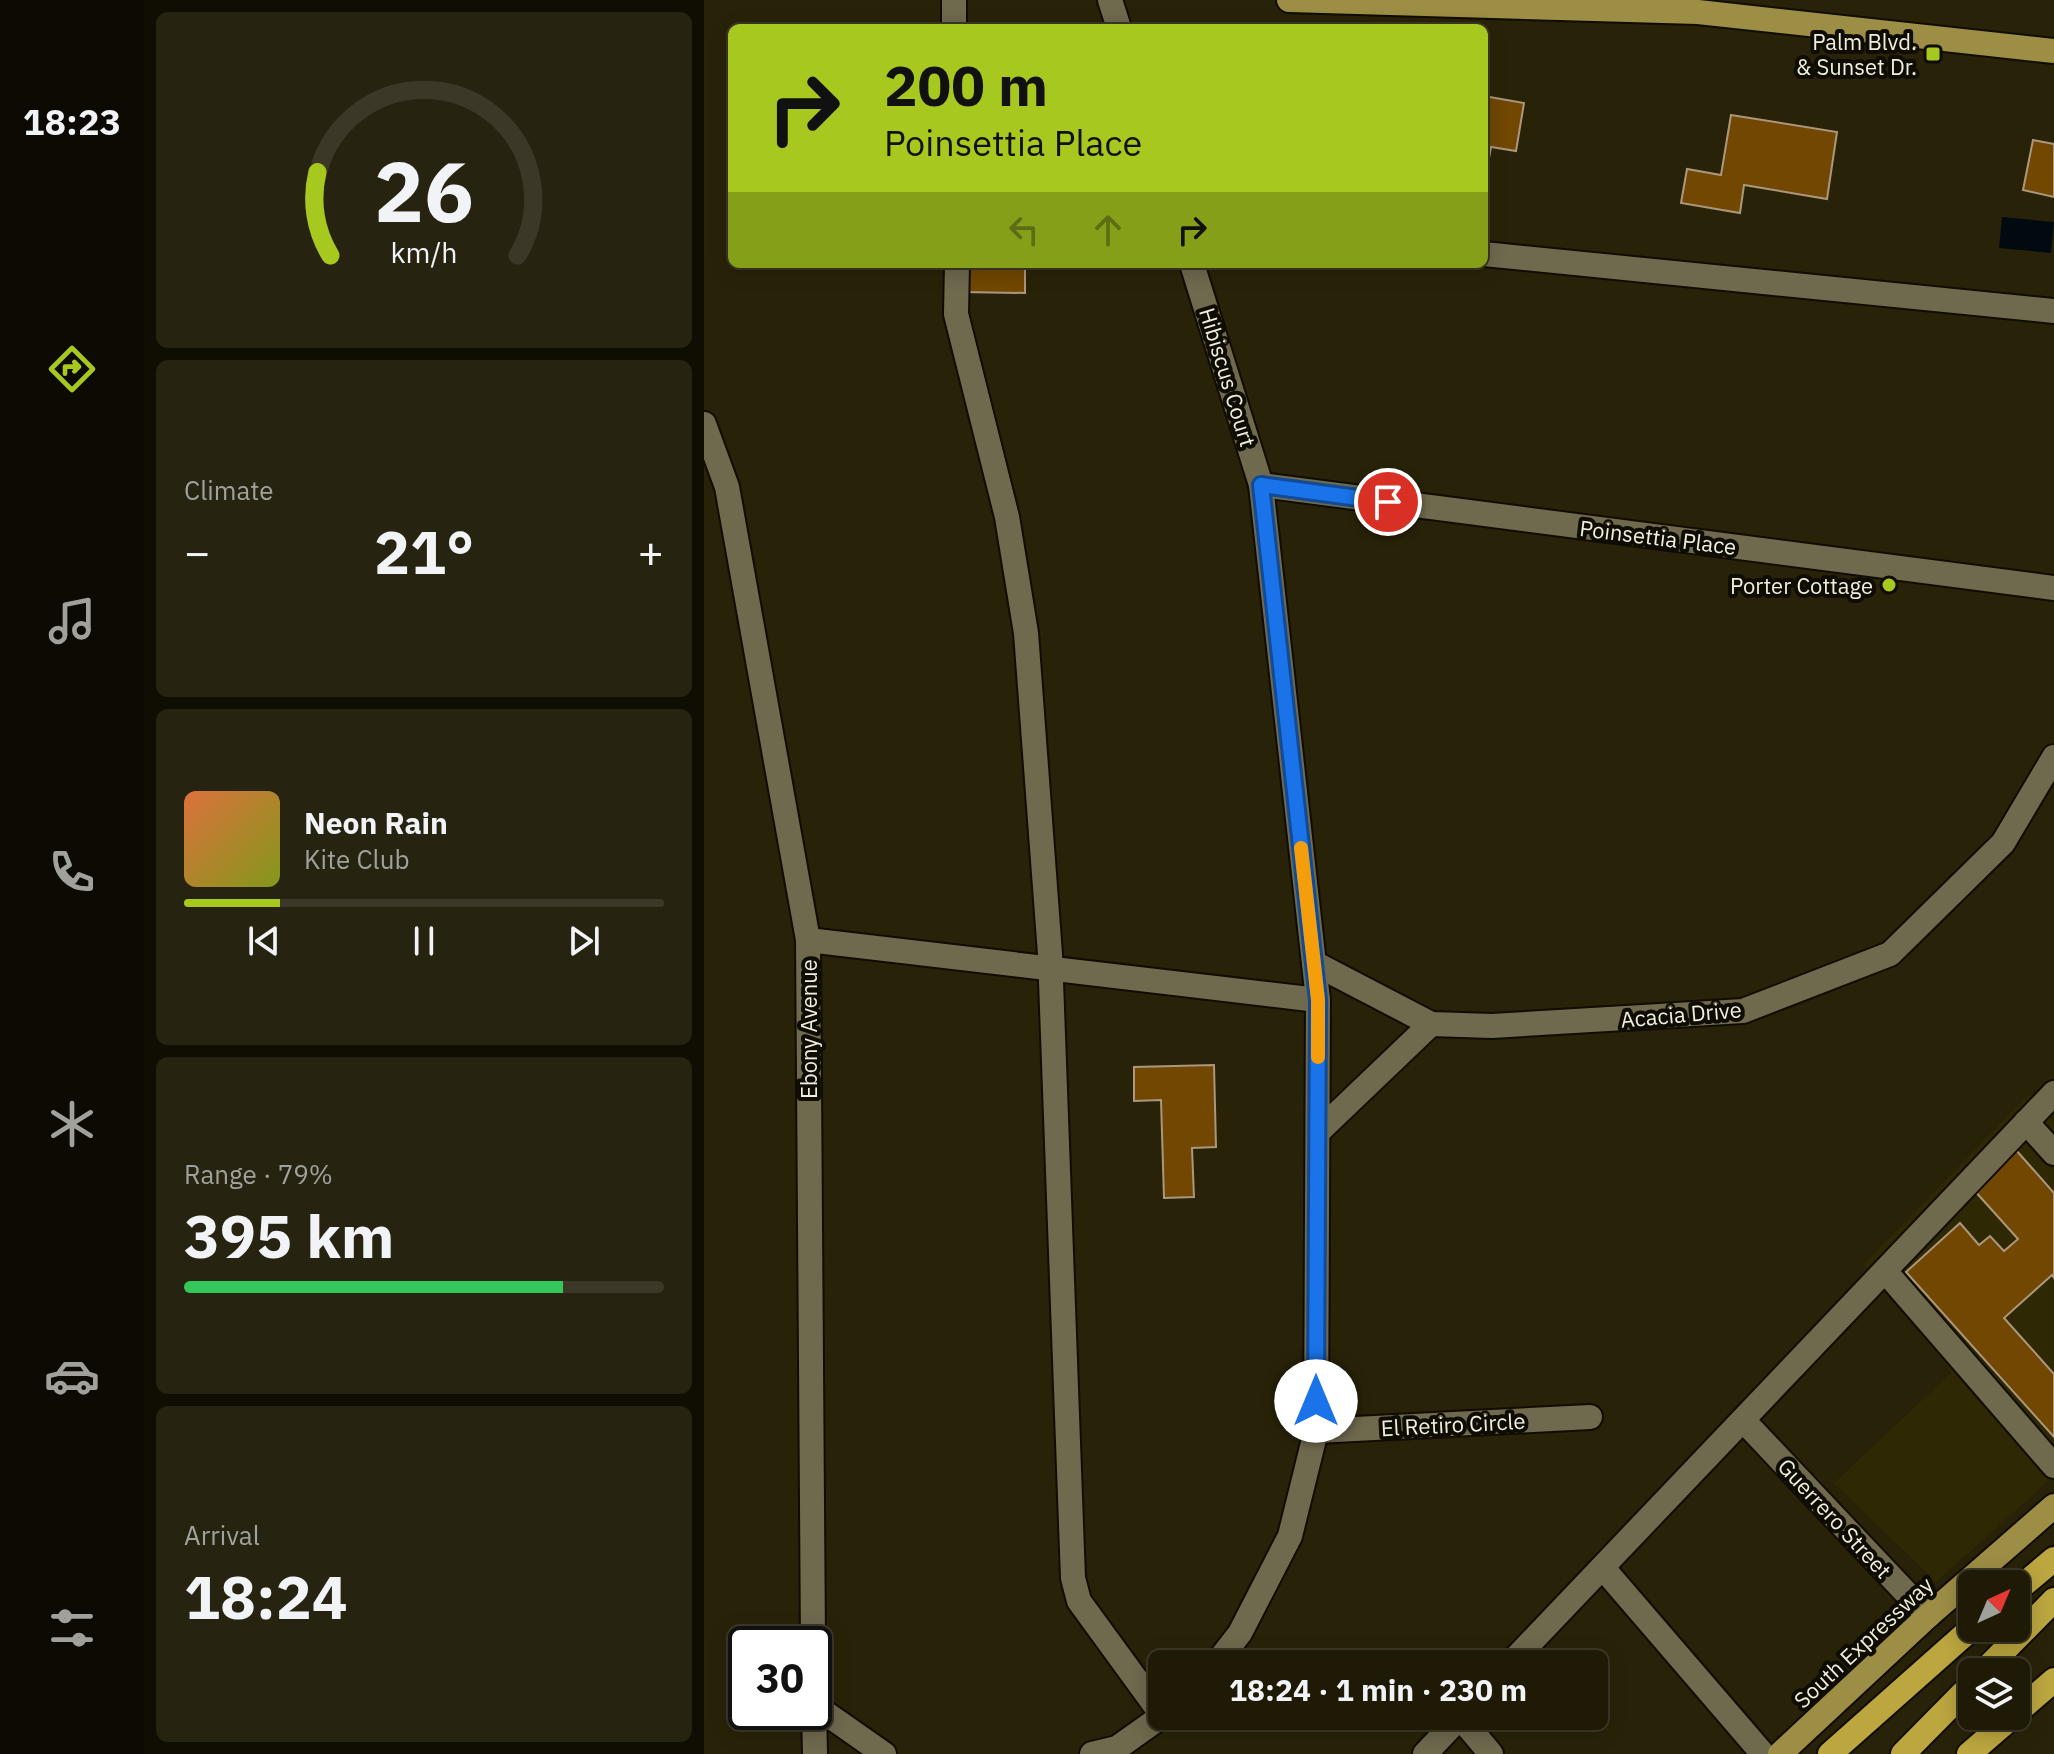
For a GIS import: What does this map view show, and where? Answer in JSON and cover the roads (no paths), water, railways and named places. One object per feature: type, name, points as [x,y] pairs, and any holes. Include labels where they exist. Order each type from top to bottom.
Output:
[{"type":"highway","points":[[2030,1579],[2054,1559]]},
{"type":"highway","points":[[1997,1658],[2054,1600]]},
{"type":"highway","points":[[1830,1754],[1958,1640]]},
{"type":"highway","points":[[2030,1700],[2054,1680]]},
{"type":"highway","points":[[1903,1754],[1958,1698]]},
{"type":"highway","points":[[1969,1754],[1996,1730]]},
{"type":"main road","points":[[1289,0],[1699,6],[2054,51]]},
{"type":"main road","name":"South Expressway","points":[[1780,1754],[1928,1616],[2054,1506]]},
{"type":"street","points":[[954,0],[954,24]]},
{"type":"street","points":[[1110,0],[1118,24]]},
{"type":"street","points":[[1488,254],[2054,311]]},
{"type":"street","points":[[957,268],[956,314],[1007,517],[1026,633],[1050,969],[1073,1578],[1079,1601],[1148,1697]]},
{"type":"street","name":"Hibiscus Court","points":[[1198,268],[1261,485],[1318,1000],[1316,1431],[1290,1536],[1240,1633],[1227,1650]]},
{"type":"street","name":"Ebony Avenue","points":[[704,424],[727,487],[808,940],[813,1626]]},
{"type":"street","name":"Poinsettia Place","points":[[1261,485],[2054,588]]},
{"type":"street","name":"Acacia Drive","points":[[1314,963],[1431,1024],[1492,1026],[1743,1011],[1890,954],[2003,843],[2054,757]]},
{"type":"street","points":[[808,940],[1318,1000]]},
{"type":"street","points":[[1318,1132],[1431,1024]]},
{"type":"street","points":[[1524,1650],[2054,1093]]},
{"type":"street","points":[[2026,1122],[2054,1153]]},
{"type":"street","points":[[1885,1271],[2054,1466]]},
{"type":"street","name":"El Retiro Circle","points":[[1316,1431],[1590,1417]]},
{"type":"street","name":"Guerrero Street","points":[[1743,1420],[1928,1616]]},
{"type":"street","points":[[1603,1568],[1763,1754]]},
{"type":"street","points":[[832,1718],[884,1754]]},
{"type":"street","points":[[1092,1754],[1117,1748],[1148,1726]]},
{"type":"street","points":[[814,1730],[815,1754]]},
{"type":"street","points":[[1425,1754],[1447,1730]]},
{"type":"street","points":[[1471,1730],[1491,1754]]},
{"type":"place","name":"Palm Blvd. & Sunset Dr.","points":[[1933,54]]},
{"type":"place","name":"Porter Cottage","points":[[1889,585]]}]
